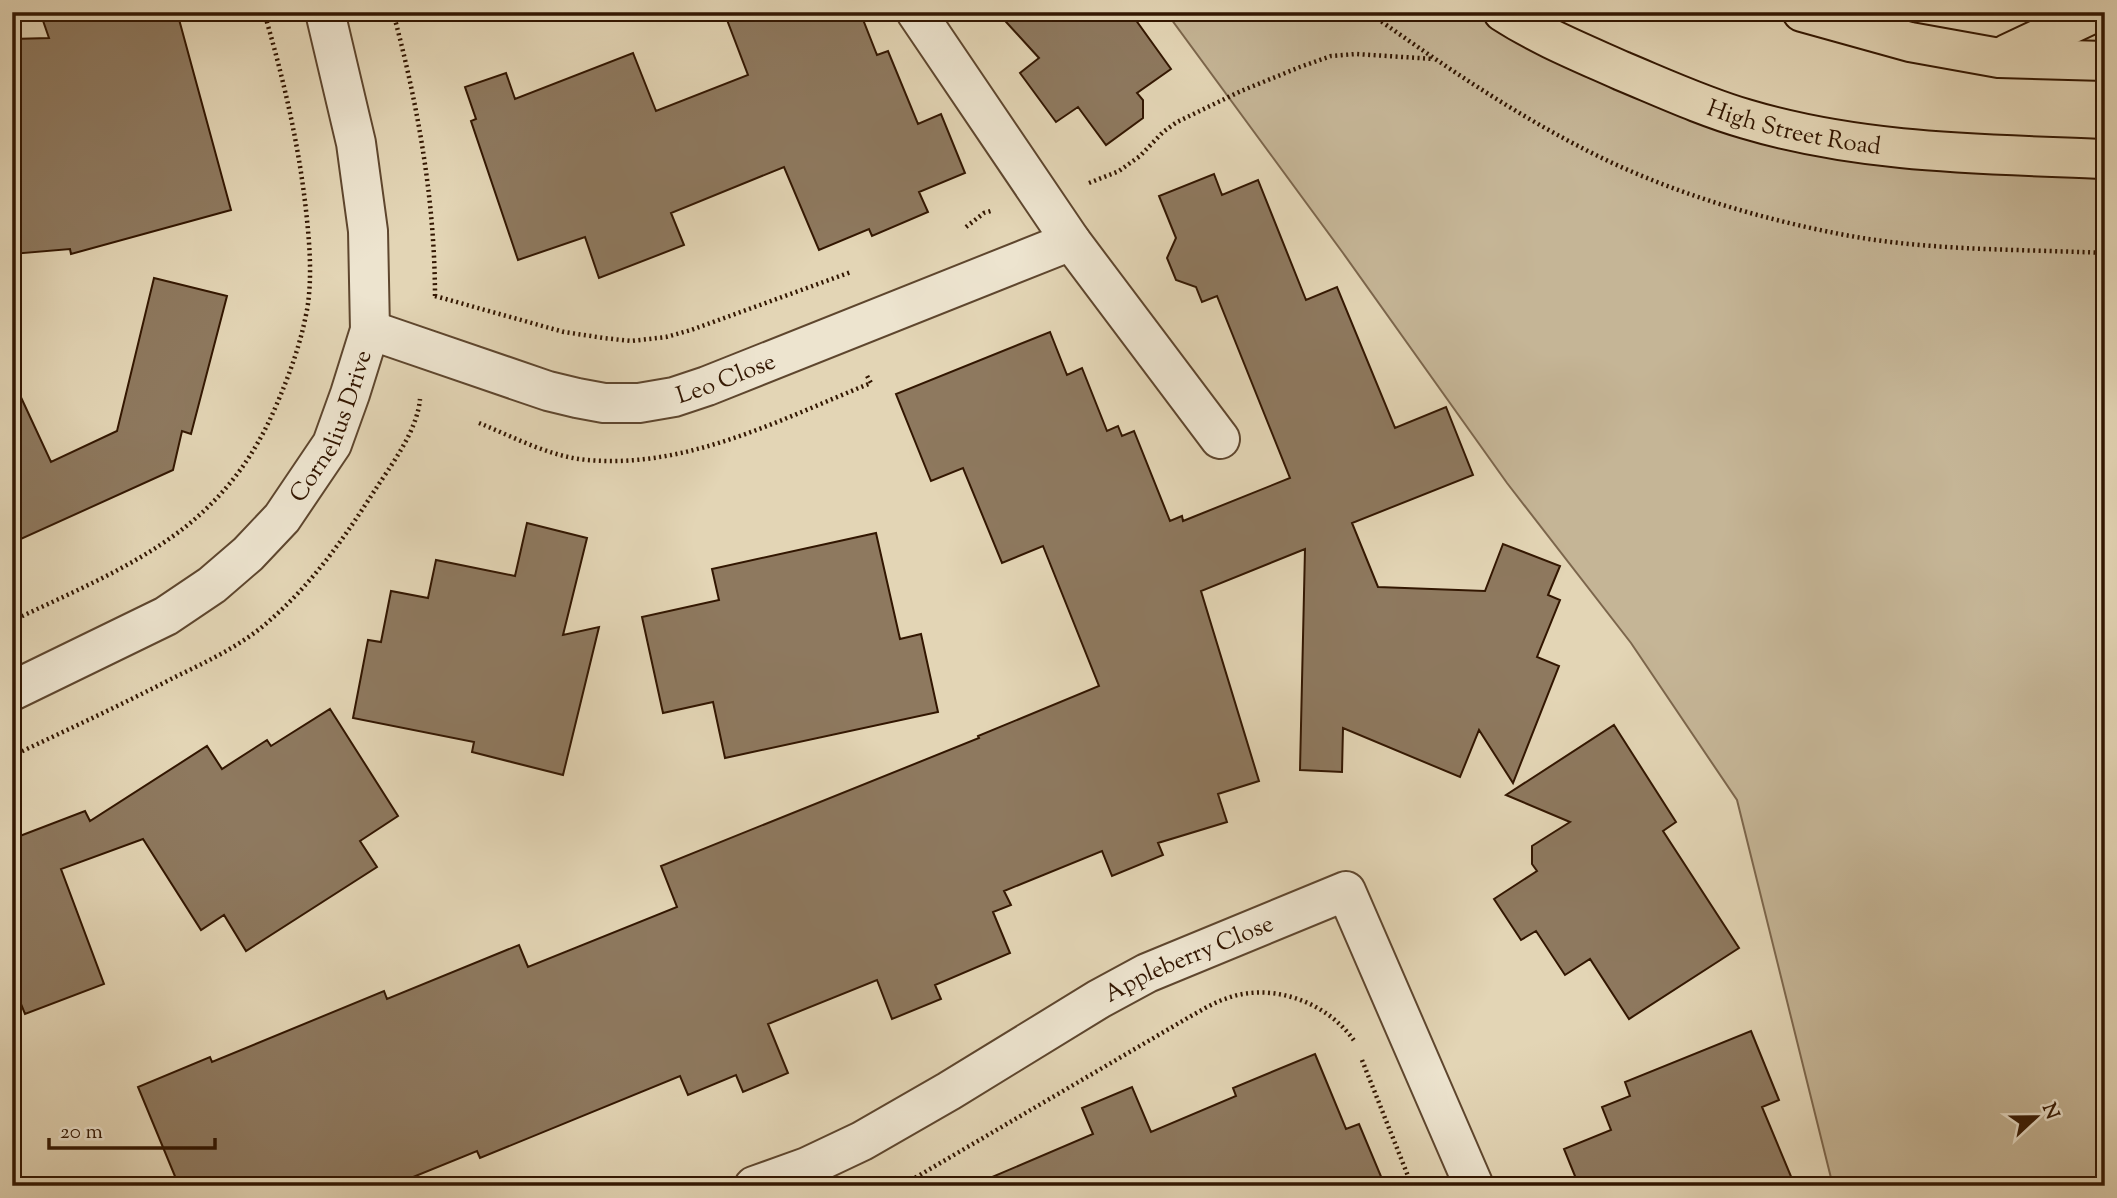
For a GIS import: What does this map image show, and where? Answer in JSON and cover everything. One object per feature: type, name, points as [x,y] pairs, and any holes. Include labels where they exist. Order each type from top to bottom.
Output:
[{"type":"main road","name":"High Street Road","points":[[1503,12],[1524,26],[1607,64],[1697,103],[1747,120],[1865,144],[1932,152],[2105,159]]},
{"type":"main road","points":[[1802,12],[1910,42],[1999,58],[2105,61]]},
{"type":"main road","points":[[1999,58],[2096,12]]},
{"type":"street","name":"Cornelius Drive","points":[[12,691],[166,616],[212,584],[248,554],[282,518],[331,444],[370,330],[369,231],[356,143],[325,12]]},
{"type":"street","points":[[916,12],[1071,241],[1220,439]]},
{"type":"street","name":"Leo Close","points":[[370,330],[548,391],[604,402],[639,403],[674,397],[707,386],[1071,241]]},
{"type":"street","name":"Appleberry Close","points":[[754,1186],[807,1167],[862,1141],[1147,973],[1346,891],[1474,1186]]},
{"type":"path","points":[[12,621],[139,558],[188,524],[221,494],[250,457],[269,422],[295,362],[307,308],[310,254],[305,196],[282,73],[264,12]]},
{"type":"path","points":[[393,12],[407,64],[428,181],[435,260],[435,310]]},
{"type":"path","points":[[1368,12],[1435,59],[1525,116],[1584,149],[1692,195],[1779,220],[1846,235],[1918,245],[2105,253]]},
{"type":"path","points":[[1087,184],[1119,171],[1177,122],[1300,66],[1331,55],[1435,59]]},
{"type":"path","points":[[959,231],[984,213],[999,209]]},
{"type":"path","points":[[435,296],[564,332],[631,341],[666,337],[691,330],[863,268]]},
{"type":"path","points":[[901,1186],[1200,1011],[1225,998],[1264,993],[1289,996],[1328,1014],[1343,1026],[1355,1041],[1412,1186]]},
{"type":"shaded area","points":[[1166,12],[1503,12],[1697,103],[2105,159],[2105,1186],[1833,1186],[1737,800],[1631,643],[1507,483]]},
{"type":"building","points":[[40,12],[177,12],[231,210],[71,254],[70,249],[12,254],[12,39],[49,38]]},
{"type":"building","points":[[724,12],[860,12],[877,55],[888,51],[918,124],[941,114],[965,173],[919,192],[928,212],[872,236],[869,229],[819,250],[784,167],[671,213],[684,245],[599,278],[585,237],[518,260],[471,121],[476,119],[465,87],[506,73],[515,99],[633,53],[656,111],[748,75]]},
{"type":"building","points":[[997,12],[1130,12],[1171,69],[1137,93],[1143,100],[1143,118],[1106,145],[1078,107],[1056,122],[1020,73],[1039,58]]},
{"type":"building","points":[[1214,174],[1222,195],[1258,180],[1306,300],[1337,287],[1395,428],[1446,407],[1473,475],[1352,523],[1378,587],[1485,591],[1503,544],[1560,566],[1548,595],[1560,600],[1537,657],[1559,666],[1513,783],[1479,730],[1460,777],[1343,728],[1342,772],[1300,770],[1305,549],[1201,591],[1259,781],[1218,794],[1227,822],[1158,843],[1163,855],[1112,876],[1102,851],[1004,891],[1011,905],[993,912],[1010,953],[935,985],[941,999],[892,1019],[877,980],[768,1024],[788,1073],[743,1092],[736,1075],[688,1095],[680,1076],[480,1158],[477,1151],[391,1186],[179,1186],[138,1087],[210,1057],[212,1062],[384,991],[387,999],[519,945],[528,967],[677,907],[661,866],[979,738],[978,736],[1099,686],[1043,546],[1002,563],[963,468],[931,481],[896,394],[1050,332],[1067,375],[1082,368],[1107,431],[1118,426],[1122,436],[1134,431],[1170,521],[1182,516],[1183,521],[1290,478],[1217,296],[1202,302],[1196,287],[1176,280],[1167,258],[1176,238],[1159,196]]},
{"type":"building","points":[[154,278],[227,296],[191,434],[182,431],[173,470],[12,543],[12,378],[51,462],[117,431]]},
{"type":"building","points":[[527,523],[587,538],[563,635],[599,627],[563,775],[472,752],[474,742],[353,718],[368,640],[381,642],[391,591],[428,598],[436,560],[515,576]]},
{"type":"building","points":[[876,533],[900,639],[921,634],[938,712],[725,758],[713,702],[663,713],[642,617],[719,600],[712,569]]},
{"type":"building","points":[[330,709],[398,816],[360,841],[377,867],[246,951],[224,915],[201,930],[143,839],[61,869],[104,984],[25,1014],[12,982],[12,839],[85,811],[90,821],[207,746],[222,769],[267,740],[271,746]]},
{"type":"building","points":[[1614,725],[1676,822],[1663,831],[1739,948],[1629,1019],[1590,959],[1565,975],[1536,931],[1521,940],[1494,899],[1537,871],[1532,864],[1532,846],[1570,822],[1506,795]]},
{"type":"building","points":[[1751,1031],[1779,1100],[1762,1107],[1795,1186],[1579,1186],[1564,1149],[1611,1130],[1602,1107],[1630,1096],[1625,1082]]},
{"type":"building","points":[[1315,1054],[1346,1129],[1359,1124],[1385,1186],[971,1186],[1093,1134],[1082,1108],[1132,1087],[1151,1132],[1236,1096],[1233,1088]]}]
